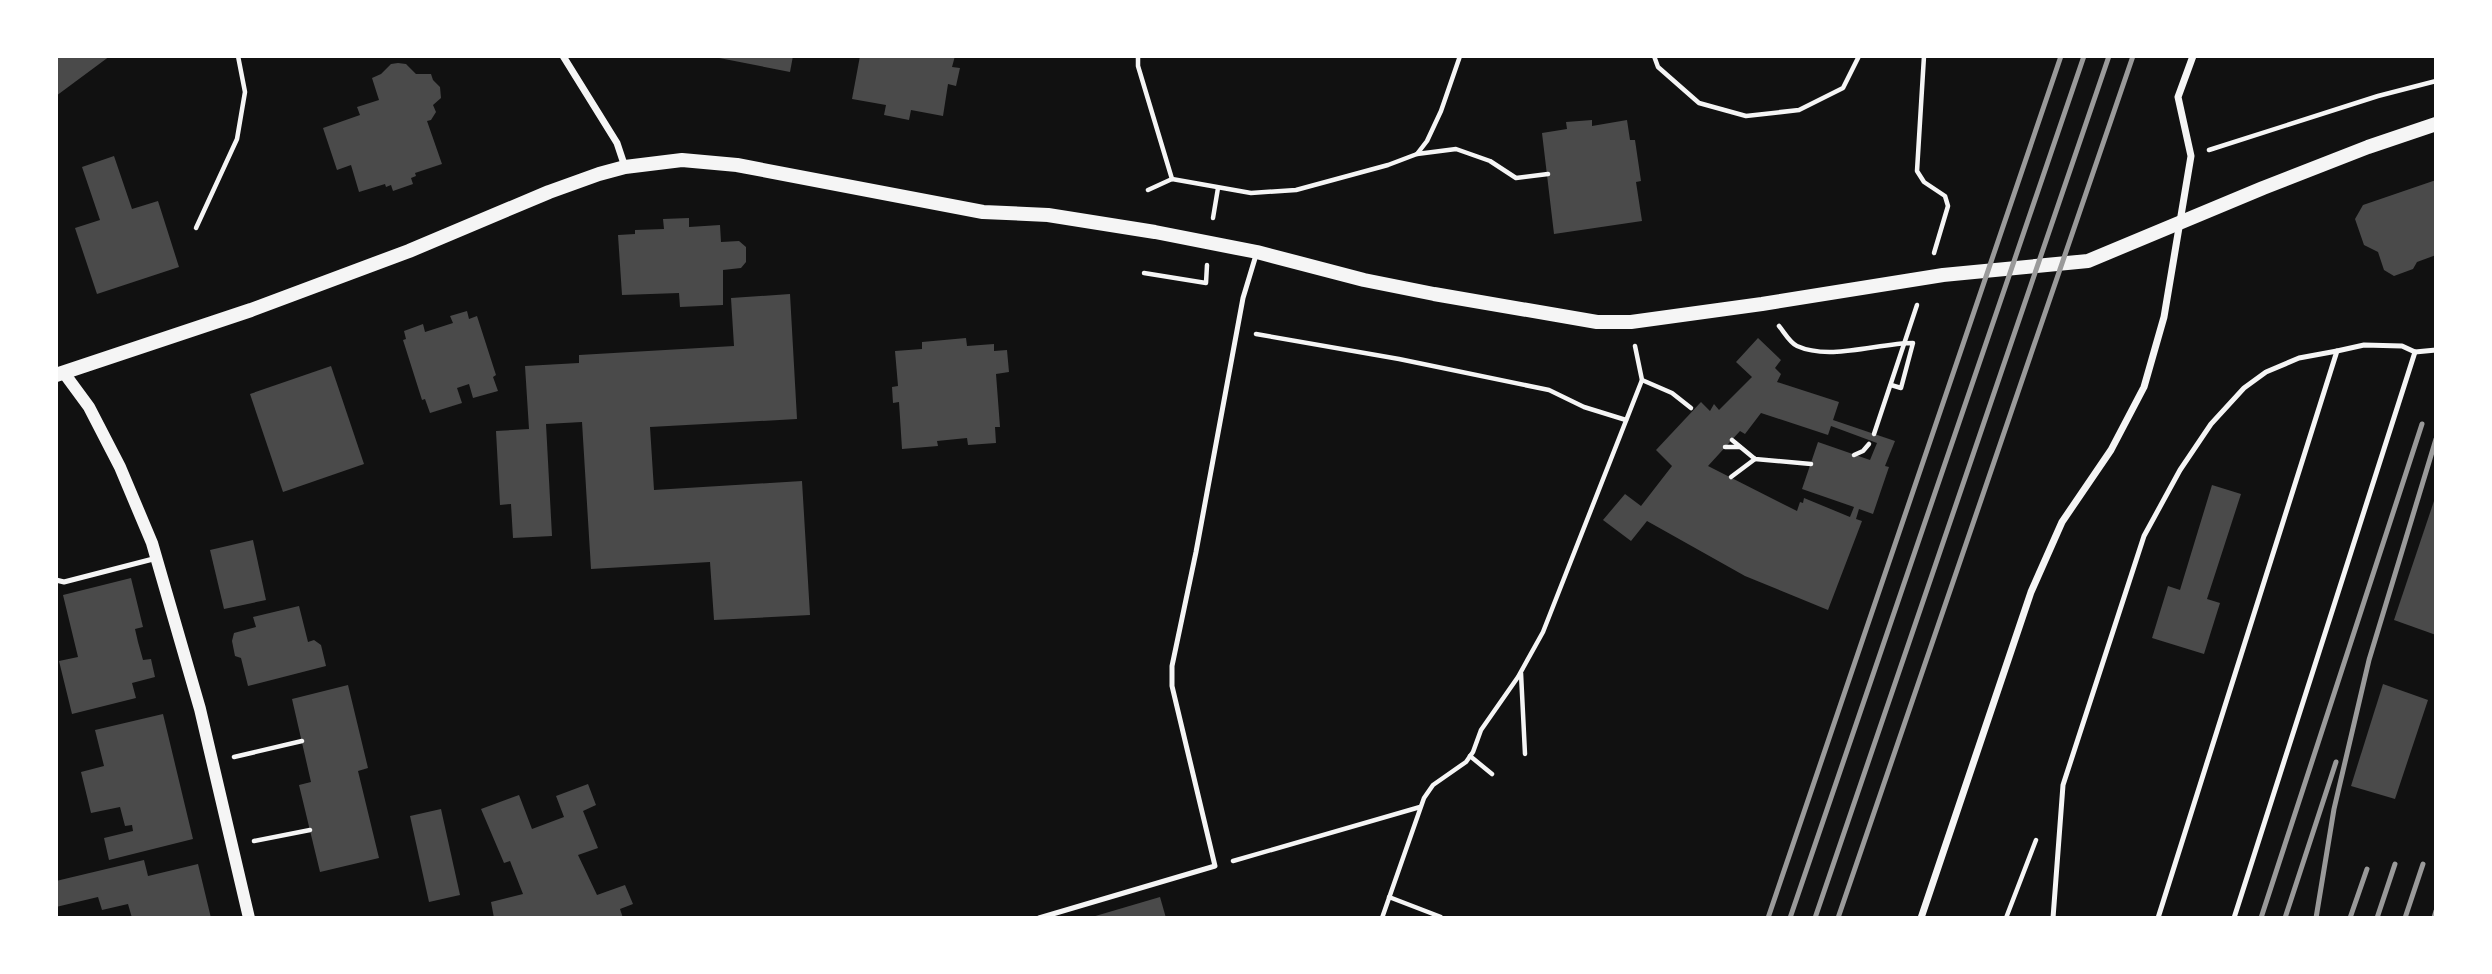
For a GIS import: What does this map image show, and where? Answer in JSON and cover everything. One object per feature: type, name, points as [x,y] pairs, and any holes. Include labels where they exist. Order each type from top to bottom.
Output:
[{"type":"main road","points":[[59,371],[251,310],[409,251],[599,174],[625,167],[682,160],[737,165],[983,212],[1048,215],[1210,242],[1363,279],[1597,322],[1631,322],[1943,275],[2088,261],[2263,188],[2436,124]]},
{"type":"street","points":[[563,56],[617,144],[625,167]]},
{"type":"street","points":[[1921,918],[2031,592],[2062,522],[2111,450],[2144,387],[2164,317],[2191,156],[2178,97],[2193,56]]},
{"type":"street","points":[[59,371],[89,407],[120,467],[157,558],[200,709],[249,918]]},
{"type":"lane","points":[[1040,918],[1215,866],[1172,686],[1172,666],[1243,298],[1257,252]]},
{"type":"lane","points":[[2053,918],[2063,785],[2144,536],[2192,452],[2211,424],[2244,387],[2266,372],[2288,363],[2364,345],[2402,346],[2415,352],[2436,350]]},
{"type":"lane","points":[[2158,918],[2337,351]]},
{"type":"lane","points":[[2234,918],[2415,352]]},
{"type":"lane","points":[[56,580],[64,582],[157,558]]},
{"type":"path","points":[[196,228],[237,139],[245,92],[238,56]]},
{"type":"path","points":[[1138,56],[1138,66],[1172,179]]},
{"type":"path","points":[[1417,154],[1427,141],[1441,111],[1460,56]]},
{"type":"path","points":[[1654,56],[1658,67],[1699,103],[1745,116],[1799,110],[1843,88],[1859,56]]},
{"type":"path","points":[[1924,56],[1917,171],[1924,182],[1945,196],[1948,206],[1933,257]]},
{"type":"path","points":[[2191,156],[2378,96],[2436,81]]},
{"type":"path","points":[[1148,190],[1172,179],[1251,193],[1296,190],[1388,165],[1417,154],[1456,149],[1490,161],[1517,178],[1548,174]]},
{"type":"path","points":[[1144,273],[1206,283],[1210,242]]},
{"type":"path","points":[[1874,434],[1894,386],[1921,293]]},
{"type":"path","points":[[1762,304],[1794,346],[1818,351],[1913,343],[1901,388],[1894,386]]},
{"type":"path","points":[[1382,918],[1420,807],[1433,785],[1470,756],[1481,730],[1521,673],[1543,632],[1642,380],[1631,322]]},
{"type":"path","points":[[1237,330],[1399,359],[1549,390],[1584,407],[1626,420]]},
{"type":"path","points":[[1642,380],[1672,393],[1691,408]]},
{"type":"path","points":[[1732,440],[1755,459],[1811,464]]},
{"type":"path","points":[[1854,455],[1869,444]]},
{"type":"path","points":[[1725,447],[1741,447]]},
{"type":"path","points":[[1731,477],[1755,459]]},
{"type":"path","points":[[1521,673],[1525,754]]},
{"type":"path","points":[[213,762],[302,741]]},
{"type":"path","points":[[1470,756],[1492,774]]},
{"type":"path","points":[[1215,866],[1420,807]]},
{"type":"path","points":[[232,846],[310,830]]},
{"type":"path","points":[[2006,918],[2038,835]]},
{"type":"path","points":[[1389,897],[1441,917]]},
{"type":"building","points":[[56,56],[110,56],[56,96]]},
{"type":"building","points":[[709,56],[793,56],[790,72]]},
{"type":"building","points":[[860,56],[955,56],[952,67],[960,68],[956,86],[948,84],[943,116],[911,110],[909,120],[884,115],[886,105],[852,99]]},
{"type":"building","points":[[391,64],[406,64],[416,74],[431,74],[440,87],[441,98],[433,105],[436,112],[431,120],[427,121],[442,164],[415,173],[416,176],[411,178],[413,184],[393,191],[391,185],[386,187],[385,184],[359,192],[351,165],[337,170],[323,128],[360,115],[357,107],[379,100],[372,78],[381,74]]},
{"type":"building","points":[[1592,120],[1592,126],[1627,120],[1630,140],[1635,140],[1641,181],[1636,182],[1642,221],[1554,234],[1542,133],[1567,129],[1566,122]]},
{"type":"building","points":[[114,156],[132,209],[158,201],[179,267],[97,294],[75,228],[100,220],[82,167]]},
{"type":"building","points":[[2436,180],[2436,255],[2417,262],[2413,269],[2394,276],[2384,270],[2378,252],[2364,245],[2355,219],[2363,205]]},
{"type":"building","points":[[689,218],[689,227],[720,225],[721,242],[739,241],[746,247],[746,262],[741,268],[723,270],[723,305],[680,307],[679,293],[622,295],[618,235],[635,234],[635,230],[664,229],[663,219]]},
{"type":"building","points":[[790,294],[797,419],[650,427],[654,490],[802,481],[810,615],[714,620],[710,562],[591,569],[582,422],[546,424],[552,536],[513,538],[511,504],[500,505],[496,431],[529,429],[525,366],[579,363],[579,355],[734,346],[731,298]]},
{"type":"building","points":[[467,311],[469,319],[477,316],[496,375],[493,377],[498,391],[473,398],[469,384],[457,388],[462,403],[430,413],[425,399],[422,400],[403,340],[406,339],[404,331],[423,324],[425,332],[453,323],[450,316]]},
{"type":"building","points":[[966,338],[967,346],[994,344],[994,351],[1007,350],[1009,372],[996,374],[1000,427],[995,427],[996,443],[968,445],[967,438],[937,441],[938,446],[902,449],[899,402],[893,403],[892,387],[898,386],[895,351],[922,349],[922,342]]},
{"type":"building","points":[[1758,338],[1781,360],[1775,368],[1781,374],[1777,382],[1839,402],[1833,420],[1895,441],[1885,466],[1889,467],[1873,514],[1859,509],[1856,519],[1862,521],[1828,610],[1745,576],[1647,521],[1631,541],[1603,520],[1625,494],[1641,506],[1672,466],[1656,450],[1701,402],[1710,411],[1714,404],[1719,410],[1752,377],[1736,362]],"holes":[[[1761,413],[1828,435],[1831,426],[1877,443],[1870,460],[1818,442],[1802,489],[1854,507],[1850,517],[1804,498],[1797,511],[1708,466],[1740,431],[1745,434]]]},
{"type":"building","points":[[331,366],[364,464],[283,492],[250,394]]},
{"type":"building","points":[[2212,485],[2241,494],[2207,599],[2220,603],[2204,654],[2152,638],[2168,586],[2180,590]]},
{"type":"building","points":[[2436,495],[2436,635],[2394,620]]},
{"type":"building","points":[[253,540],[266,600],[224,609],[210,550]]},
{"type":"building","points":[[131,578],[143,627],[135,629],[138,642],[143,660],[151,659],[155,677],[132,683],[136,698],[72,714],[59,661],[78,657],[63,595]]},
{"type":"building","points":[[299,606],[308,642],[314,640],[321,645],[326,666],[248,686],[241,658],[235,656],[232,641],[234,633],[256,627],[253,617]]},
{"type":"building","points":[[2383,684],[2428,700],[2395,799],[2351,786]]},
{"type":"building","points":[[348,685],[368,768],[358,771],[379,858],[320,872],[299,785],[311,782],[292,699]]},
{"type":"building","points":[[163,714],[193,839],[109,860],[104,838],[133,831],[132,825],[125,826],[120,807],[91,813],[81,772],[104,766],[95,730]]},
{"type":"building","points":[[588,784],[596,805],[583,811],[598,848],[578,855],[597,895],[625,885],[633,904],[620,909],[623,918],[494,918],[491,902],[523,894],[510,861],[504,863],[481,809],[519,795],[532,829],[564,817],[556,796]]},
{"type":"building","points":[[441,809],[460,895],[429,902],[410,816]]},
{"type":"building","points":[[144,860],[148,876],[198,864],[211,918],[132,918],[128,904],[102,910],[98,897],[56,907],[56,881]]},
{"type":"building","points":[[1160,897],[1166,918],[1092,918],[1092,917]]},
{"type":"railway","points":[[1768,918],[2061,56]]},
{"type":"railway","points":[[1790,918],[2084,56]]},
{"type":"railway","points":[[1815,918],[2109,56]]},
{"type":"railway","points":[[1838,918],[2133,56]]},
{"type":"railway","points":[[2261,918],[2422,424]]},
{"type":"railway","points":[[2316,918],[2334,809],[2369,660],[2436,439]]},
{"type":"railway","points":[[2285,918],[2336,762]]},
{"type":"railway","points":[[2377,918],[2395,864]]},
{"type":"railway","points":[[2405,918],[2423,864]]},
{"type":"railway","points":[[2350,918],[2367,869]]},
{"type":"railway","points":[[2434,918],[2436,911]]}]
